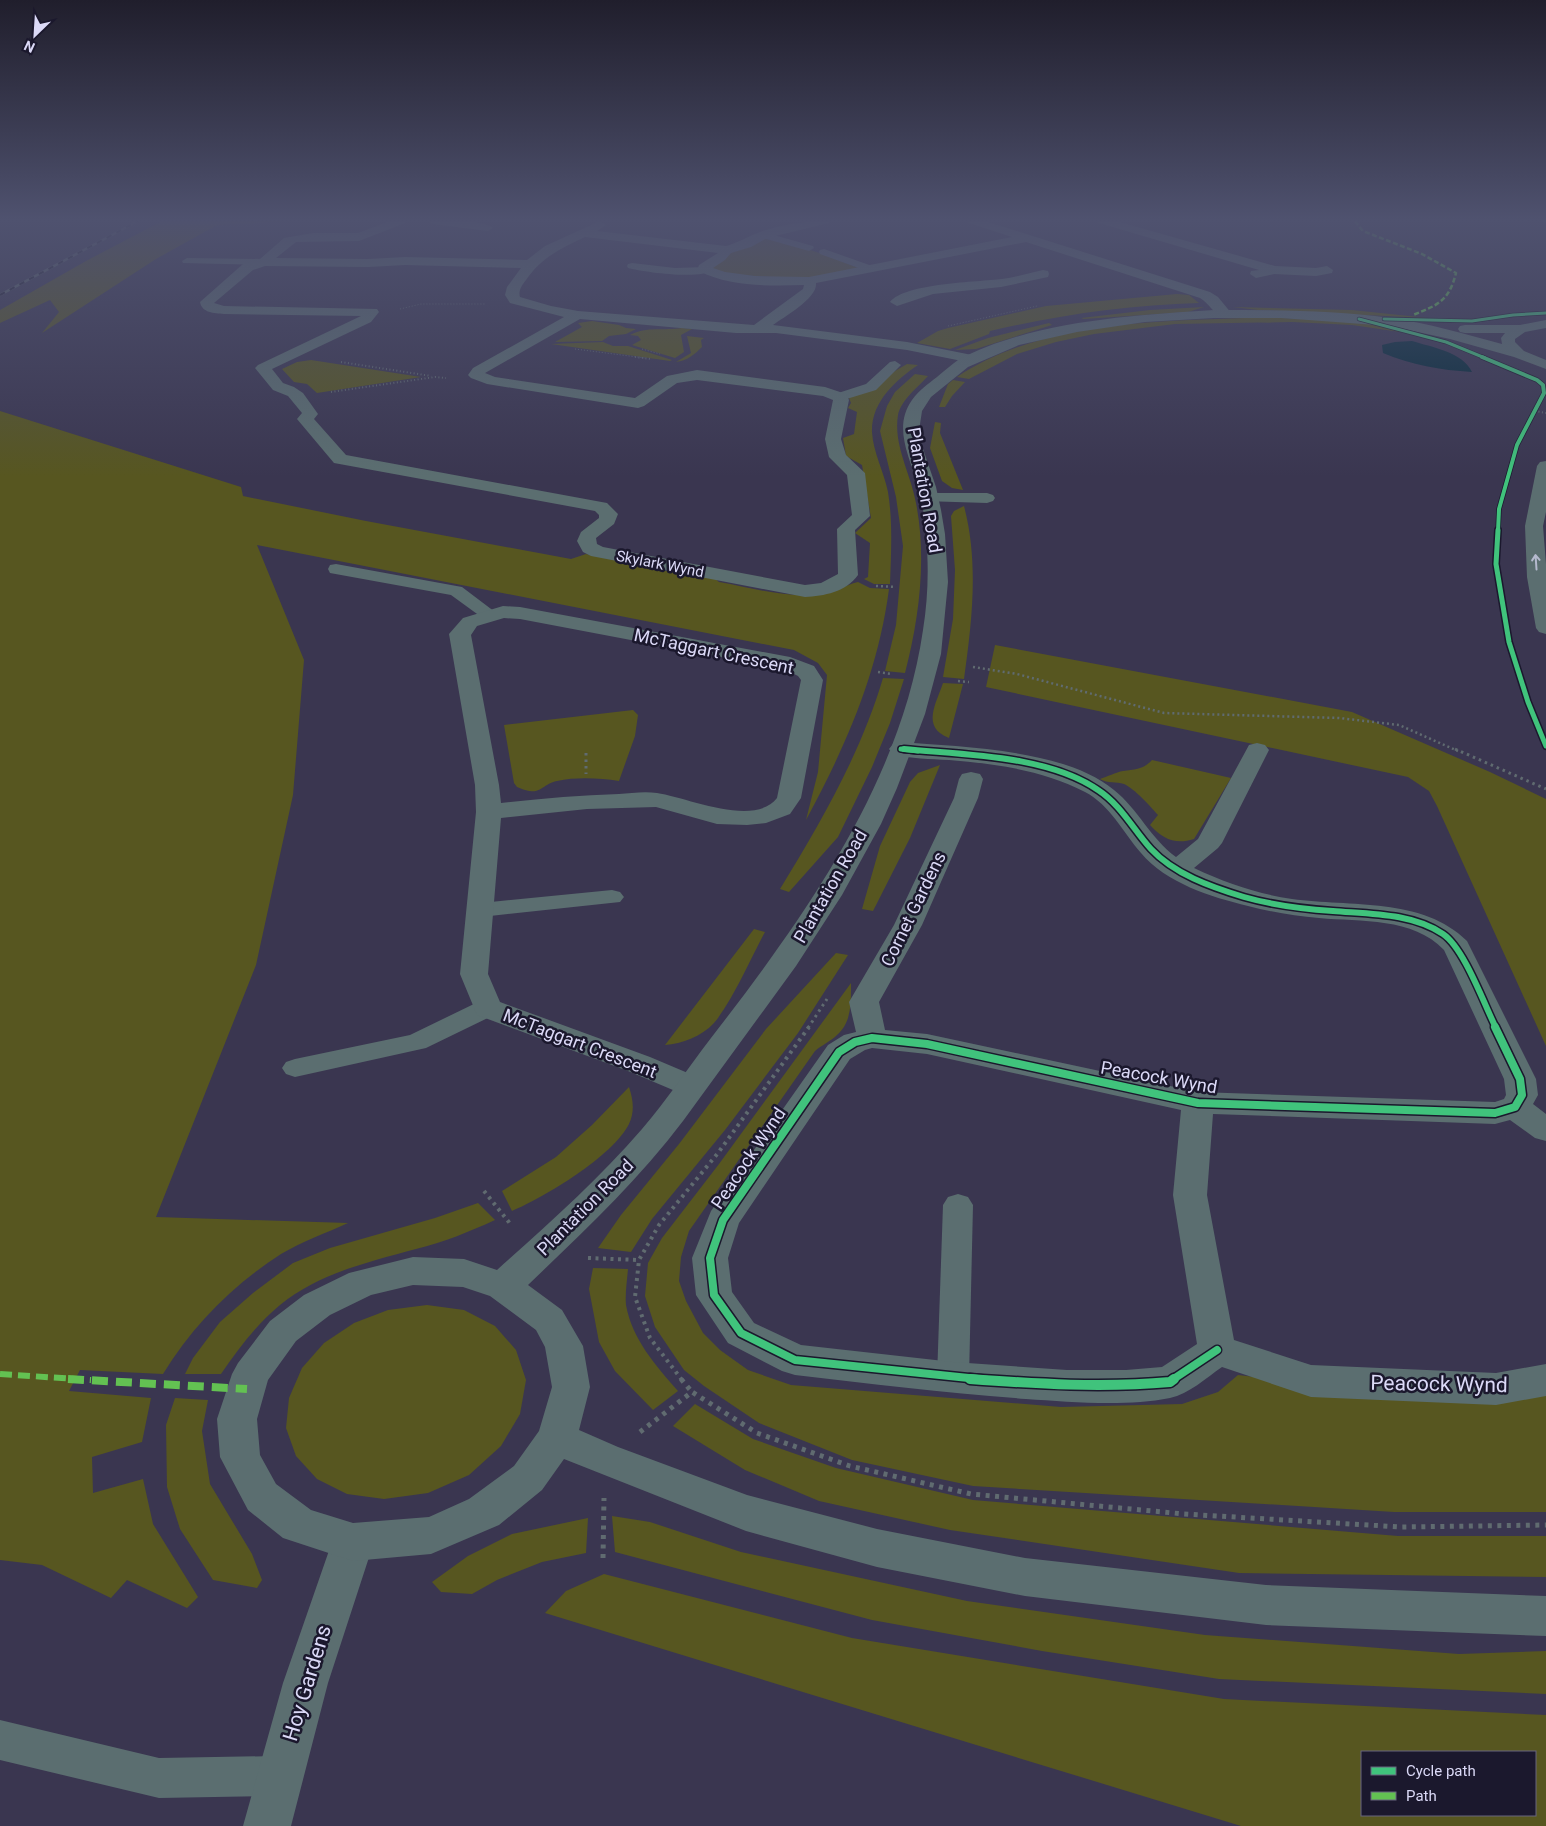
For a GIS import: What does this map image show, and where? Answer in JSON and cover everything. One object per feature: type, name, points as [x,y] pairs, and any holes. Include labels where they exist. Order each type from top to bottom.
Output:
[{"type":"street","points":[[209,306],[224,310],[372,312]]},
{"type":"street","points":[[536,306],[578,315],[650,322],[759,328],[907,346],[972,359]]},
{"type":"street","points":[[759,328],[789,306]]},
{"type":"street","points":[[1217,306],[1225,314]]},
{"type":"street","points":[[298,397],[290,388],[278,387],[263,368],[366,318],[372,312]]},
{"type":"street","name":"Plantation Road","points":[[503,1286],[587,1208],[644,1148],[788,958],[829,894],[858,843],[901,749],[925,677],[934,626],[938,576],[936,533],[929,498],[913,443],[911,428],[912,414],[925,394],[942,377],[955,367],[1012,343],[1073,328],[1164,316],[1225,314],[1326,316],[1414,326],[1468,329],[1520,329],[1546,324]]},
{"type":"street","points":[[578,315],[486,365],[476,375],[492,381],[638,403],[672,379],[686,375],[717,376],[825,392],[840,397]]},
{"type":"street","name":"Plantation Road","points":[[1414,326],[1519,354],[1545,365]]},
{"type":"street","points":[[1519,354],[1508,343],[1508,338],[1520,329]]},
{"type":"street","name":"Skylark Wynd","points":[[298,397],[310,414],[305,419],[340,459],[601,507],[609,514],[607,520],[588,536],[586,541],[590,548],[598,552],[805,591],[822,590],[843,581],[848,575],[846,529],[861,516],[856,473],[838,458],[833,439],[842,400],[840,397]]},
{"type":"street","points":[[1546,466],[1534,526],[1537,577],[1546,628]]},
{"type":"street","name":"McTaggart Crescent","points":[[489,812],[578,802],[656,800],[717,816],[747,817],[766,815],[781,809],[789,798],[812,680],[806,672],[790,664],[520,613],[503,612],[490,615],[470,622],[460,634],[475,726],[487,784],[489,812],[474,974],[487,1008],[639,1064],[691,1086]]},
{"type":"street","points":[[901,749],[1026,763],[1072,777],[1096,788],[1118,806],[1152,850],[1177,869],[1201,882],[1246,897],[1314,910],[1397,917],[1441,932],[1457,947],[1520,1079],[1522,1095],[1515,1107],[1546,1130]]},
{"type":"street","points":[[1177,869],[1209,843],[1257,750]]},
{"type":"street","name":"Cornet Gardens","points":[[872,1038],[864,1002],[908,926],[966,798],[971,779]]},
{"type":"street","name":"Peacock Wynd","points":[[1218,1350],[1170,1382],[1126,1386],[1067,1386],[953,1378],[794,1360],[741,1333],[714,1295],[710,1258],[723,1220],[839,1052],[855,1042],[872,1038],[927,1044],[1198,1103],[1472,1113],[1495,1113],[1515,1107]]},
{"type":"street","name":"Peacock Wynd","points":[[1198,1103],[1190,1195],[1218,1350]]},
{"type":"street","points":[[414,1271],[464,1273],[503,1286],[549,1320],[564,1346],[571,1387],[557,1438],[528,1478],[484,1512],[431,1534],[353,1542],[298,1525],[262,1497],[240,1457],[237,1419],[251,1374],[284,1331],[317,1305],[362,1283],[414,1271]]},
{"type":"street","name":"Peacock Wynd","points":[[1218,1350],[1311,1380],[1496,1389],[1546,1380]]},
{"type":"street","points":[[557,1438],[604,1459],[746,1514],[877,1548],[1025,1578],[1266,1606],[1546,1616]]},
{"type":"street","name":"Hoy Gardens","points":[[267,1826],[278,1776],[332,1601],[353,1542]]},
{"type":"lane","points":[[840,397],[871,387],[895,365]]},
{"type":"lane","points":[[929,498],[987,498]]},
{"type":"lane","points":[[336,569],[456,591],[490,615]]},
{"type":"lane","points":[[481,910],[612,897]]},
{"type":"lane","points":[[295,1068],[417,1042],[487,1008]]},
{"type":"lane","points":[[953,1378],[958,1206]]},
{"type":"lane","points":[[0,1740],[159,1778],[278,1776]]},
{"type":"path","points":[[372,312],[397,310],[412,306]]},
{"type":"path","points":[[528,342],[672,362],[686,375]]},
{"type":"path","points":[[642,349],[668,357]]},
{"type":"path","points":[[291,354],[436,377],[476,375]]},
{"type":"path","points":[[298,397],[436,377]]},
{"type":"path","points":[[1531,418],[1539,402]]},
{"type":"path","points":[[1535,411],[1546,412]]},
{"type":"path","points":[[973,667],[1026,676],[1164,713],[1339,718],[1399,725],[1546,789]]},
{"type":"path","points":[[603,1558],[604,1459],[692,1392],[758,1433],[850,1466],[971,1494],[1184,1514],[1401,1527],[1546,1525]]},
{"type":"shaded area","points":[[7,306],[36,306],[0,323],[0,310]]},
{"type":"shaded area","points":[[55,306],[83,306],[42,333],[59,312]]},
{"type":"shaded area","points":[[1045,306],[1149,306],[1042,320],[990,331],[989,334],[950,349],[917,343],[938,331]]},
{"type":"shaded area","points":[[1204,307],[1188,312],[1081,318],[1150,310]]},
{"type":"shaded area","points":[[1233,307],[1352,310],[1428,318],[1258,310]]},
{"type":"shaded area","points":[[1245,318],[1352,322],[1414,334],[1352,325],[1292,322],[1175,324],[1094,334],[1056,342],[1017,354],[969,379],[957,377],[989,359],[1023,345],[1059,335],[1096,328],[1134,324]]},
{"type":"shaded area","points":[[592,321],[636,329],[626,334],[609,336],[602,341],[555,342],[582,327],[578,323]]},
{"type":"shaded area","points":[[1049,323],[1052,325],[976,349],[955,350],[988,338]]},
{"type":"shaded area","points":[[682,328],[692,329],[681,335],[684,352],[675,358],[632,345],[641,340],[638,336],[630,335],[636,332]]},
{"type":"shaded area","points":[[687,336],[704,338],[701,340],[702,347],[694,355],[676,362],[691,353]]},
{"type":"shaded area","points":[[603,342],[613,346],[628,346],[672,360],[551,344]]},
{"type":"shaded area","points":[[311,360],[421,377],[317,393],[307,384],[294,382],[282,369],[297,362]]},
{"type":"shaded area","points":[[907,364],[918,365],[886,393],[880,402],[873,421],[874,447],[888,492],[891,515],[890,584],[874,584],[864,579],[868,577],[870,543],[855,533],[871,518],[862,465],[846,456],[843,438],[854,434],[857,412],[848,408],[851,403],[849,398]]},
{"type":"shaded area","points":[[915,374],[928,376],[903,404],[898,415],[897,426],[900,448],[914,492],[921,546],[918,610],[905,673],[885,671],[896,625],[903,546],[896,497],[880,431],[887,406],[895,392]]},
{"type":"shaded area","points":[[953,380],[965,382],[945,407],[939,407],[948,384]]},
{"type":"shaded area","points":[[0,411],[241,487],[243,496],[366,521],[571,559],[586,554],[666,571],[679,570],[701,573],[719,582],[783,594],[809,595],[827,593],[858,582],[870,588],[889,589],[877,650],[858,708],[847,737],[806,820],[818,772],[827,675],[818,663],[794,650],[257,545],[304,660],[293,795],[256,965],[156,1217],[348,1223],[281,1254],[247,1279],[215,1307],[187,1339],[163,1374],[80,1370],[69,1391],[151,1398],[142,1442],[92,1457],[93,1493],[143,1479],[153,1524],[198,1597],[187,1608],[127,1580],[111,1598],[42,1565],[0,1560]]},
{"type":"shaded area","points":[[935,422],[941,423],[940,433],[963,490],[952,488],[942,481],[930,448]]},
{"type":"shaded area","points":[[964,506],[969,527],[973,592],[964,679],[943,677],[953,619],[955,570],[951,516],[954,511]]},
{"type":"shaded area","points":[[995,645],[1352,712],[1490,772],[1546,799],[1546,1046],[1429,791],[1408,777],[986,687]]},
{"type":"shaded area","points":[[883,678],[904,679],[890,723],[872,767],[838,837],[789,892],[780,889],[825,813],[852,760]]},
{"type":"shaded area","points":[[943,683],[963,684],[949,738],[935,728],[933,721],[934,707]]},
{"type":"shaded area","points":[[633,710],[638,715],[635,736],[619,781],[588,778],[572,779],[551,783],[536,791],[525,790],[517,787],[514,783],[504,725]]},
{"type":"shaded area","points":[[1152,760],[1231,778],[1194,839],[1175,841],[1160,834],[1150,825],[1158,815],[1147,803],[1128,786],[1100,779],[1142,767]]},
{"type":"shaded area","points":[[940,765],[910,838],[873,911],[862,909],[880,846],[910,782],[918,773]]},
{"type":"shaded area","points":[[754,929],[765,932],[721,1014],[704,1032],[678,1043],[665,1045]]},
{"type":"shaded area","points":[[836,953],[848,955],[798,1033],[725,1130],[652,1219],[631,1252],[598,1248],[621,1215],[679,1144],[766,1029]]},
{"type":"shaded area","points":[[851,983],[850,1011],[846,1024],[835,1037],[815,1051],[689,1231],[681,1257],[679,1281],[686,1301],[703,1333],[720,1350],[748,1370],[791,1385],[1061,1407],[1182,1404],[1218,1392],[1238,1375],[1491,1404],[1546,1395],[1546,1512],[1394,1512],[973,1486],[852,1460],[759,1423],[704,1386],[684,1370],[655,1327],[645,1296],[648,1263],[662,1238],[719,1164]]},
{"type":"shaded area","points":[[629,1087],[633,1110],[629,1124],[609,1149],[594,1162],[559,1186],[512,1211],[502,1191],[556,1157],[592,1125]]},
{"type":"shaded area","points":[[478,1203],[495,1220],[446,1240],[345,1270],[311,1285],[280,1305],[263,1321],[241,1346],[221,1374],[185,1374],[193,1358],[220,1322],[253,1293],[293,1263],[330,1248],[435,1218]]},
{"type":"shaded area","points":[[593,1268],[628,1269],[626,1305],[629,1317],[639,1341],[653,1362],[678,1391],[653,1410],[615,1371],[599,1342],[589,1289]]},
{"type":"shaded area","points":[[427,1305],[464,1310],[495,1326],[516,1350],[526,1380],[520,1414],[501,1446],[469,1475],[428,1493],[384,1499],[347,1494],[317,1479],[296,1456],[286,1428],[289,1398],[302,1368],[324,1343],[354,1323],[388,1310]]},
{"type":"shaded area","points":[[175,1398],[208,1400],[202,1431],[210,1484],[252,1554],[262,1580],[257,1588],[213,1580],[180,1529],[167,1487],[166,1425]]},
{"type":"shaded area","points":[[695,1404],[753,1439],[836,1468],[973,1500],[1398,1536],[1546,1536],[1546,1577],[1239,1573],[950,1530],[819,1501],[745,1470],[673,1426]]},
{"type":"shaded area","points":[[612,1516],[650,1522],[741,1552],[967,1601],[1205,1635],[1459,1654],[1546,1651],[1546,1694],[1219,1679],[1042,1651],[872,1620],[615,1552]]},
{"type":"shaded area","points":[[588,1518],[586,1553],[542,1562],[497,1580],[472,1594],[441,1592],[432,1582],[468,1556],[512,1534]]},
{"type":"shaded area","points":[[604,1574],[852,1638],[1224,1699],[1546,1715],[1546,1826],[1241,1826],[545,1613],[566,1591]]},
{"type":"water","points":[[1412,341],[1454,355],[1468,365],[1472,372],[1426,366],[1383,353],[1382,345]]},
{"type":"marked path","points":[[1413,315],[1434,306]]},
{"type":"marked path","points":[[0,1374],[247,1389]]},
{"type":"cycle path","points":[[1384,319],[1472,321],[1513,315],[1546,313]]},
{"type":"cycle path","points":[[1359,319],[1446,342],[1537,380],[1543,385],[1544,393],[1517,445],[1499,509],[1496,564],[1509,642],[1528,702],[1546,746]]},
{"type":"cycle path","points":[[901,749],[1027,763],[1075,777],[1105,794],[1126,816],[1151,849],[1170,865],[1207,884],[1244,897],[1294,907],[1406,919],[1429,926],[1440,932],[1457,947],[1520,1079],[1522,1095],[1515,1107],[1495,1113],[1198,1103],[927,1044],[872,1038],[855,1042],[839,1052],[723,1220],[710,1258],[714,1295],[741,1333],[795,1360],[953,1378],[1067,1386],[1126,1386],[1170,1382],[1217,1350]]}]
